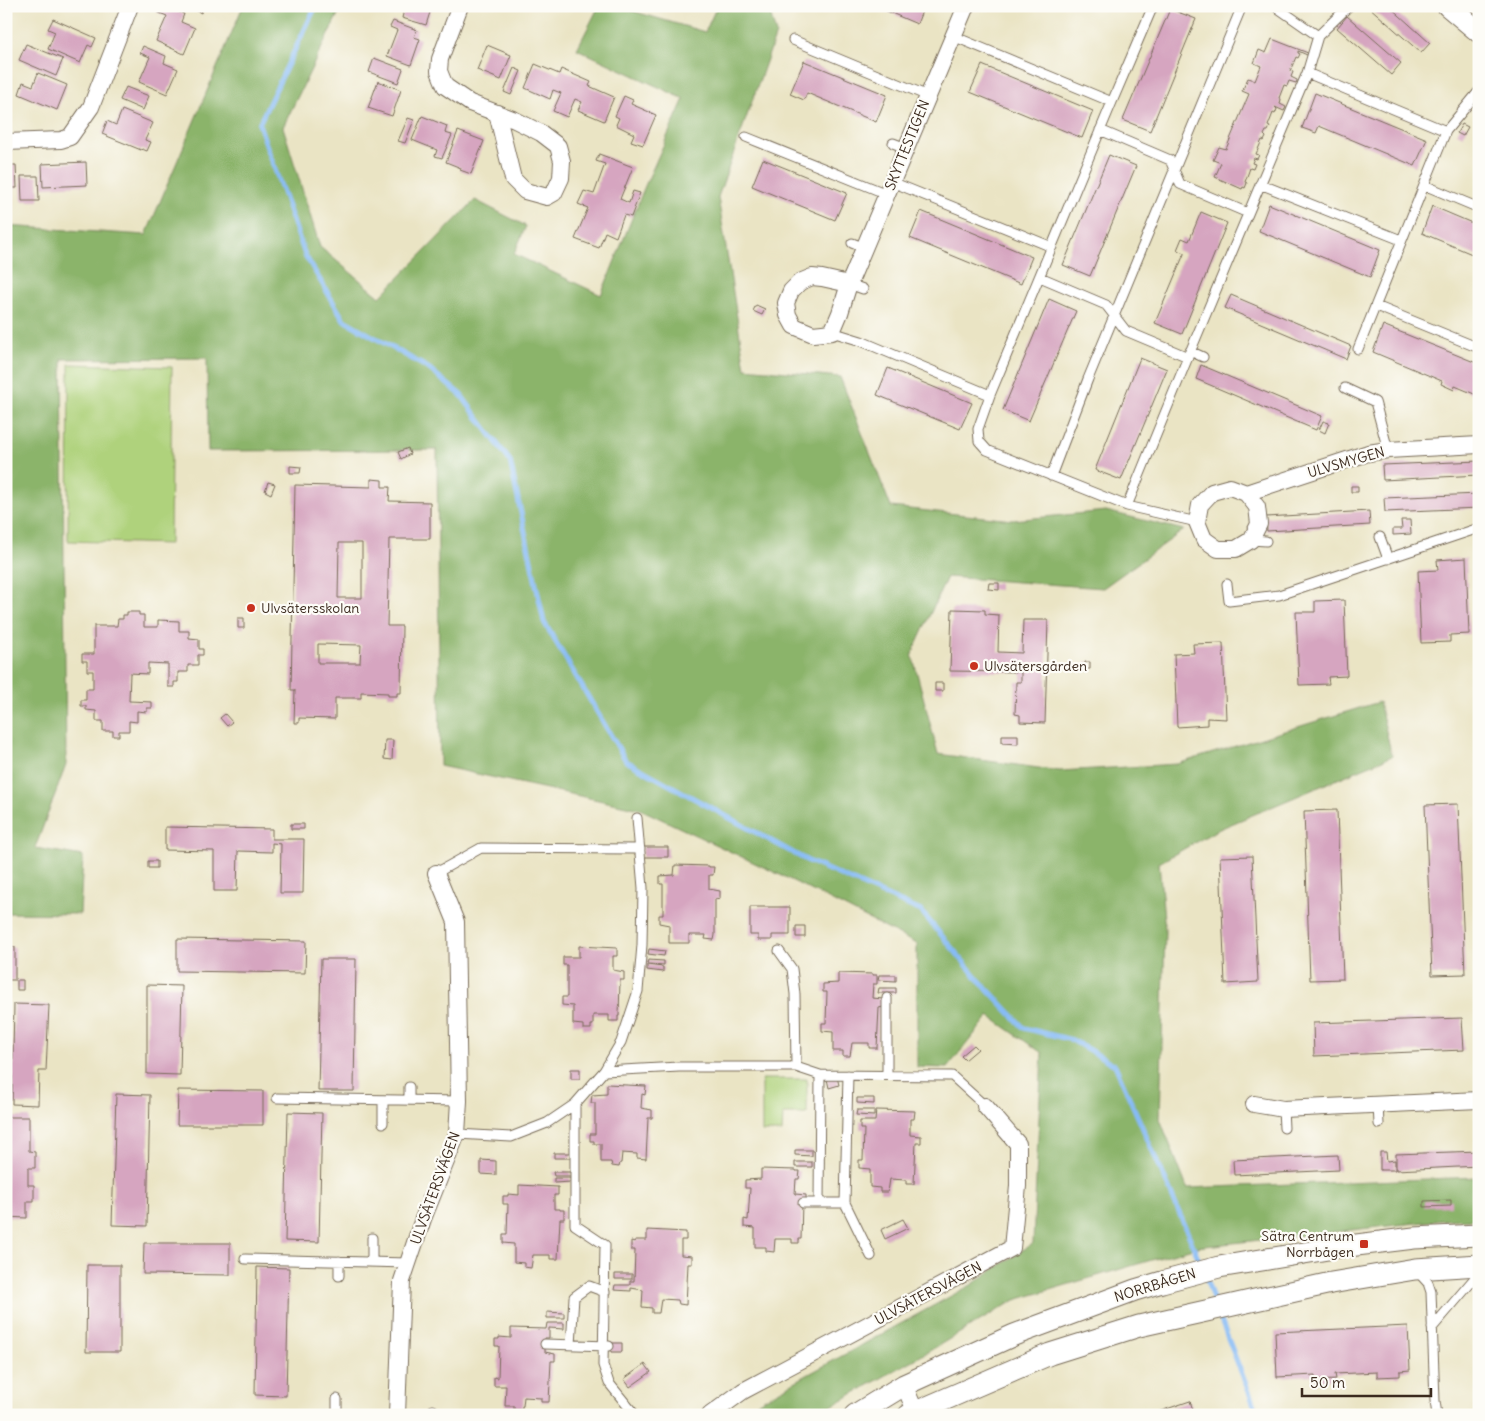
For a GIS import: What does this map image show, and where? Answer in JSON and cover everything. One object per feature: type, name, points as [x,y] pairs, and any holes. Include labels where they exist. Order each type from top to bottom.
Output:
[{"type":"street","points":[[6,142],[61,140],[70,137],[91,107],[130,6]]},
{"type":"street","points":[[460,6],[440,59],[439,71],[445,86],[470,103],[497,113],[515,120],[542,133],[558,146],[562,161],[561,178],[554,193],[547,197],[524,191],[513,179],[497,113]]},
{"type":"street","name":"SKYTTESTIGEN","points":[[832,332],[856,286],[858,245],[890,188],[900,146],[928,96],[966,6]]},
{"type":"street","points":[[1448,6],[1479,32]]},
{"type":"street","points":[[832,332],[813,334],[794,326],[788,316],[786,303],[791,291],[800,282],[812,277],[856,286]]},
{"type":"street","name":"ULVSMYGEN","points":[[1197,522],[1200,505],[1212,492],[1230,487],[1246,493],[1369,458],[1388,450],[1479,445]]},
{"type":"street","points":[[1197,522],[1204,538],[1218,549],[1236,554],[1259,540],[1257,507],[1246,493]]},
{"type":"street","name":"ULVSÄTERSVÄGEN","points":[[397,1415],[402,1281],[457,1134],[456,922],[436,873]]},
{"type":"street","points":[[1254,1104],[1283,1109],[1479,1100]]},
{"type":"street","name":"ULVSÄTERSVÄGEN","points":[[710,1415],[743,1391],[1012,1248],[1018,1186],[1018,1144],[984,1106]]},
{"type":"street","name":"NORRBÅGEN","points":[[855,1415],[904,1385],[1014,1335],[1135,1290],[1162,1282],[1219,1267],[1340,1247],[1414,1238],[1479,1235]]},
{"type":"street","points":[[904,1385],[914,1414],[1050,1354],[1139,1326],[1331,1283],[1415,1269],[1479,1265]]},
{"type":"lane","points":[[1153,6],[990,395],[978,429],[980,442],[987,450],[1127,506],[1197,522]]},
{"type":"lane","points":[[1051,476],[1088,379],[1242,6]]},
{"type":"lane","points":[[1275,6],[1318,36]]},
{"type":"lane","points":[[1127,506],[1307,73],[1318,36],[1349,6]]},
{"type":"lane","points":[[953,36],[1112,102]]},
{"type":"lane","points":[[793,40],[928,96]]},
{"type":"lane","points":[[1307,73],[1446,131]]},
{"type":"lane","points":[[1358,349],[1446,131],[1479,91]]},
{"type":"lane","points":[[1100,130],[1170,160],[1180,184],[1248,213]]},
{"type":"lane","points":[[746,137],[1052,247]]},
{"type":"lane","points":[[1260,184],[1401,240]]},
{"type":"lane","points":[[1424,185],[1479,208]]},
{"type":"lane","points":[[1040,277],[1106,305],[1126,331],[1189,354],[1203,356]]},
{"type":"lane","points":[[1376,306],[1479,348]]},
{"type":"lane","points":[[832,332],[861,341],[990,395]]},
{"type":"lane","points":[[1345,388],[1375,402],[1388,450]]},
{"type":"lane","points":[[1227,584],[1229,600],[1279,595],[1479,528]]},
{"type":"lane","points":[[1380,537],[1388,559]]},
{"type":"lane","points":[[457,1134],[511,1137],[548,1123],[575,1104],[604,1071],[621,1042],[638,991],[642,945],[643,897],[637,818]]},
{"type":"lane","points":[[436,873],[481,848],[640,849]]},
{"type":"lane","points":[[779,950],[792,970],[795,994],[796,1067]]},
{"type":"lane","points":[[887,998],[887,1075]]},
{"type":"lane","points":[[604,1071],[678,1067],[796,1067],[820,1075],[952,1076],[984,1106]]},
{"type":"lane","points":[[819,1203],[820,1075]]},
{"type":"lane","points":[[848,1075],[845,1203],[871,1256]]},
{"type":"lane","points":[[409,1087],[409,1100]]},
{"type":"lane","points":[[277,1098],[458,1101]]},
{"type":"lane","points":[[383,1100],[383,1122]]},
{"type":"lane","points":[[575,1104],[575,1225],[605,1244],[606,1346],[603,1365],[609,1383],[635,1415]]},
{"type":"lane","points":[[1378,1105],[1380,1124]]},
{"type":"lane","points":[[1283,1109],[1284,1128]]},
{"type":"lane","points":[[803,1203],[845,1203]]},
{"type":"lane","points":[[372,1238],[372,1262]]},
{"type":"lane","points":[[246,1259],[408,1263]]},
{"type":"lane","points":[[339,1276],[340,1261]]},
{"type":"lane","points":[[1415,1269],[1428,1283],[1431,1292],[1434,1401],[1437,1415]]},
{"type":"lane","points":[[1432,1328],[1479,1273]]},
{"type":"lane","points":[[571,1345],[574,1297],[589,1286],[604,1292]]},
{"type":"lane","points":[[545,1344],[606,1346]]},
{"type":"lane","points":[[336,1415],[337,1399]]},
{"type":"green space","points":[[243,6],[342,6],[283,127],[320,247],[380,297],[475,200],[526,226],[514,254],[601,295],[645,186],[684,99],[577,49],[599,6],[615,6],[705,32],[717,6],[768,6],[776,34],[718,197],[745,368],[840,377],[891,507],[1013,520],[1106,511],[1184,530],[1103,588],[947,577],[912,654],[938,754],[1060,771],[1177,764],[1379,702],[1392,756],[1217,830],[1159,863],[1165,930],[1160,1119],[1187,1188],[1479,1177],[1479,1219],[1443,1220],[1196,1247],[1015,1300],[926,1353],[815,1415],[741,1415],[760,1401],[971,1285],[1033,1243],[1042,1053],[989,1016],[947,1068],[917,1067],[917,944],[795,882],[640,809],[440,766],[437,450],[208,451],[207,358],[62,359],[66,765],[35,848],[83,856],[80,914],[6,913],[6,226],[146,235]]},
{"type":"green space","points":[[69,364],[172,367],[170,544],[68,541]]},
{"type":"green space","points":[[762,1079],[807,1079],[807,1114],[783,1114],[782,1132],[762,1132]]},
{"type":"building","points":[[159,6],[165,6],[184,14],[181,22],[195,28],[184,54],[156,41],[167,16],[157,12]]},
{"type":"building","points":[[186,6],[204,6],[201,13],[192,8],[191,10],[186,8]]},
{"type":"building","points":[[405,6],[432,6],[426,25],[402,18]]},
{"type":"building","points":[[875,6],[924,6],[917,24]]},
{"type":"building","points":[[1368,6],[1389,6],[1430,43],[1421,53]]},
{"type":"building","points":[[1170,9],[1196,19],[1150,131],[1123,120]]},
{"type":"building","points":[[1347,16],[1401,63],[1391,75],[1337,28]]},
{"type":"building","points":[[53,19],[96,38],[92,47],[88,45],[80,63],[48,49],[55,32],[48,29]]},
{"type":"building","points":[[393,21],[417,30],[414,37],[420,39],[411,65],[387,56],[397,30],[390,27]]},
{"type":"building","points":[[1272,39],[1308,53],[1307,55],[1298,51],[1300,54],[1298,58],[1296,57],[1290,71],[1293,72],[1291,77],[1297,81],[1296,83],[1289,81],[1287,86],[1284,85],[1279,98],[1281,99],[1280,104],[1286,107],[1284,111],[1275,107],[1277,109],[1275,114],[1273,113],[1268,126],[1270,127],[1264,135],[1266,137],[1264,141],[1262,140],[1256,154],[1259,155],[1257,159],[1254,158],[1252,163],[1255,164],[1253,169],[1250,168],[1245,182],[1247,183],[1245,188],[1243,187],[1242,189],[1215,177],[1221,163],[1213,160],[1219,147],[1226,149],[1249,94],[1242,91],[1248,78],[1255,81],[1261,66],[1254,63],[1259,50],[1266,53]]},
{"type":"building","points":[[26,44],[63,59],[56,76],[19,60]]},
{"type":"building","points":[[487,45],[511,55],[501,80],[477,70]]},
{"type":"building","points":[[143,46],[166,56],[164,63],[178,69],[167,94],[139,82],[150,57],[140,53]]},
{"type":"building","points":[[374,58],[403,69],[398,83],[369,72]]},
{"type":"building","points":[[804,61],[887,95],[876,122],[807,93],[804,100],[790,94]]},
{"type":"building","points":[[535,64],[559,74],[561,69],[591,82],[589,86],[614,97],[604,121],[578,110],[582,102],[575,99],[567,117],[553,111],[561,93],[553,90],[550,99],[525,88]]},
{"type":"building","points":[[982,65],[1093,111],[1082,138],[970,92]]},
{"type":"building","points":[[514,68],[521,71],[511,95],[504,92]]},
{"type":"building","points":[[38,73],[67,85],[57,110],[19,94],[23,82],[33,86]]},
{"type":"building","points":[[378,81],[401,90],[392,116],[368,108]]},
{"type":"building","points":[[126,87],[149,96],[143,110],[120,100]]},
{"type":"building","points":[[1315,93],[1427,139],[1415,166],[1319,126],[1316,133],[1302,128]]},
{"type":"building","points":[[624,96],[633,100],[631,104],[656,115],[643,145],[631,141],[634,134],[616,125],[619,118],[615,116]]},
{"type":"building","points":[[122,110],[153,123],[145,140],[151,142],[147,151],[102,134],[107,121],[116,125]]},
{"type":"building","points":[[422,116],[447,126],[445,133],[452,135],[442,158],[435,156],[437,150],[412,140]]},
{"type":"building","points":[[408,118],[414,120],[405,143],[398,141]]},
{"type":"building","points":[[1462,124],[1468,127],[1463,136],[1457,133]]},
{"type":"building","points":[[458,131],[484,141],[471,174],[446,162]]},
{"type":"building","points":[[599,154],[633,167],[620,199],[629,203],[633,191],[640,193],[631,217],[624,215],[616,237],[605,232],[599,248],[575,239],[588,208],[578,204],[584,191],[594,194],[605,164],[596,161]]},
{"type":"building","points":[[1109,155],[1136,166],[1090,276],[1063,265]]},
{"type":"building","points":[[763,159],[847,193],[835,220],[752,186]]},
{"type":"building","points":[[86,162],[87,185],[43,187],[42,164]]},
{"type":"building","points":[[6,165],[16,165],[17,188],[6,188]]},
{"type":"building","points":[[21,176],[38,176],[39,201],[22,201]]},
{"type":"building","points":[[1269,204],[1380,250],[1370,277],[1259,231]]},
{"type":"building","points":[[1432,206],[1479,226],[1479,257],[1422,233]]},
{"type":"building","points":[[921,211],[1032,257],[1021,284],[910,238]]},
{"type":"building","points":[[1201,212],[1227,223],[1182,334],[1155,323],[1184,254],[1177,250],[1182,238],[1189,241]]},
{"type":"building","points":[[1231,295],[1351,346],[1346,359],[1225,308]]},
{"type":"building","points":[[1049,299],[1076,311],[1029,421],[1003,410]]},
{"type":"building","points":[[756,305],[765,309],[762,315],[753,311]]},
{"type":"building","points":[[1383,325],[1479,364],[1479,396],[1455,386],[1454,390],[1441,384],[1442,381],[1373,352]]},
{"type":"building","points":[[1140,358],[1167,369],[1121,480],[1095,470]]},
{"type":"building","points":[[1201,365],[1322,416],[1316,430],[1196,379]]},
{"type":"building","points":[[888,368],[972,403],[960,429],[877,395]]},
{"type":"building","points":[[1323,421],[1329,423],[1325,433],[1319,430]]},
{"type":"building","points":[[408,448],[410,454],[401,459],[398,452]]},
{"type":"building","points":[[1479,461],[1479,475],[1383,480],[1382,465]]},
{"type":"building","points":[[290,466],[301,467],[300,473],[290,473]]},
{"type":"building","points":[[371,479],[382,480],[382,487],[390,487],[389,501],[430,502],[430,539],[389,539],[387,626],[402,626],[401,693],[397,693],[397,696],[388,696],[388,693],[361,692],[361,698],[335,698],[335,719],[299,718],[299,723],[294,723],[295,690],[291,690],[295,485],[371,487]],"holes":[[[339,543],[362,543],[362,598],[338,598]],[[318,644],[361,645],[360,663],[318,663]]]},
{"type":"building","points":[[268,482],[275,484],[271,494],[265,491]]},
{"type":"building","points":[[1351,486],[1358,486],[1358,492],[1351,492]]},
{"type":"building","points":[[1479,494],[1479,508],[1385,512],[1384,498]]},
{"type":"building","points":[[1369,511],[1370,525],[1267,531],[1266,517]]},
{"type":"building","points":[[1401,520],[1410,520],[1411,534],[1393,535],[1393,529],[1402,529]]},
{"type":"building","points":[[1466,558],[1469,634],[1450,635],[1450,642],[1421,643],[1418,571],[1438,570],[1437,560]]},
{"type":"building","points":[[989,583],[999,583],[999,590],[988,589]]},
{"type":"building","points":[[1344,600],[1347,676],[1328,677],[1329,684],[1299,685],[1296,612],[1315,612],[1315,601]]},
{"type":"building","name":"Ulvsätersgården","points":[[952,609],[985,610],[985,614],[999,615],[998,652],[1022,653],[1023,620],[1048,620],[1045,723],[1020,722],[1020,715],[1015,714],[1016,682],[1021,682],[1021,672],[950,671]]},
{"type":"building","points":[[127,612],[139,612],[139,615],[144,615],[144,627],[158,627],[158,620],[179,621],[179,631],[189,631],[189,638],[199,639],[199,649],[203,649],[203,655],[198,655],[198,665],[188,665],[188,672],[178,672],[178,682],[174,682],[174,687],[168,687],[168,664],[148,663],[148,674],[130,673],[129,701],[152,702],[152,708],[147,708],[147,712],[137,711],[137,722],[129,721],[129,731],[119,731],[119,736],[113,736],[113,731],[103,731],[103,721],[96,721],[96,711],[86,710],[86,706],[81,706],[81,700],[86,700],[86,689],[93,689],[93,671],[87,671],[87,661],[82,661],[82,654],[94,654],[94,626],[117,626],[118,619],[123,619],[123,615],[127,615]]},
{"type":"building","points":[[238,618],[244,618],[244,628],[238,628]]},
{"type":"building","points":[[1223,643],[1226,719],[1207,718],[1207,725],[1177,727],[1174,654],[1194,653],[1193,644]]},
{"type":"building","points":[[1085,662],[1090,662],[1090,669],[1085,669]]},
{"type":"building","points":[[935,683],[943,683],[943,691],[935,691]]},
{"type":"building","points":[[225,714],[232,722],[227,726],[220,718]]},
{"type":"building","points":[[1002,735],[1018,735],[1018,744],[1002,743]]},
{"type":"building","points":[[385,740],[393,740],[392,760],[384,759]]},
{"type":"building","points":[[1458,804],[1465,974],[1432,975],[1425,805]]},
{"type":"building","points":[[1337,810],[1343,979],[1310,980],[1304,811]]},
{"type":"building","points":[[291,824],[304,824],[304,829],[291,829]]},
{"type":"building","points":[[165,827],[272,829],[272,839],[304,839],[303,893],[280,893],[281,844],[272,843],[272,852],[238,851],[237,891],[214,891],[214,851],[165,850]]},
{"type":"building","points":[[643,847],[668,847],[668,857],[642,857]]},
{"type":"building","points":[[1252,856],[1258,982],[1225,984],[1220,857]]},
{"type":"building","points":[[148,861],[157,861],[157,868],[148,868]]},
{"type":"building","points":[[675,865],[714,867],[713,875],[709,875],[709,889],[720,891],[720,898],[715,899],[714,940],[705,939],[706,935],[689,935],[689,943],[669,943],[669,925],[659,923],[659,915],[663,915],[663,884],[660,884],[660,876],[674,875]]},
{"type":"building","points":[[750,907],[790,907],[790,935],[772,935],[772,940],[758,940],[758,935],[750,935]]},
{"type":"building","points":[[796,926],[805,926],[805,937],[796,937]]},
{"type":"building","points":[[177,939],[306,941],[305,973],[177,971]]},
{"type":"building","points":[[579,946],[617,948],[617,956],[613,956],[613,970],[624,972],[624,980],[620,980],[618,1021],[609,1021],[609,1015],[593,1015],[591,1029],[583,1029],[583,1025],[573,1024],[573,1006],[562,1005],[562,997],[567,997],[567,965],[563,965],[563,957],[579,957]]},
{"type":"building","points":[[6,947],[15,947],[15,980],[6,980]]},
{"type":"building","points":[[649,949],[665,951],[664,956],[648,954]]},
{"type":"building","points":[[321,959],[356,959],[354,1091],[318,1091]]},
{"type":"building","points":[[648,960],[664,961],[664,965],[647,964]]},
{"type":"building","points":[[647,965],[663,967],[663,972],[647,970]]},
{"type":"building","points":[[838,973],[877,975],[877,984],[873,984],[872,998],[883,999],[883,1007],[879,1008],[877,1048],[869,1048],[869,1043],[852,1043],[850,1056],[843,1056],[843,1051],[833,1051],[833,1032],[822,1031],[822,1023],[826,1023],[827,992],[823,992],[823,984],[838,983]]},
{"type":"building","points":[[879,975],[896,975],[896,981],[878,980]]},
{"type":"building","points":[[17,980],[23,980],[23,990],[17,990]]},
{"type":"building","points":[[147,985],[182,986],[180,1075],[147,1074]]},
{"type":"building","points":[[879,988],[896,988],[896,993],[878,993]]},
{"type":"building","points":[[14,1004],[49,1005],[46,1071],[39,1071],[38,1105],[12,1104]]},
{"type":"building","points":[[1462,1018],[1464,1050],[1314,1056],[1313,1023]]},
{"type":"building","points":[[974,1045],[978,1049],[965,1060],[961,1056]]},
{"type":"building","points":[[571,1069],[580,1069],[580,1079],[571,1079]]},
{"type":"building","points":[[837,1077],[839,1085],[829,1088],[827,1079]]},
{"type":"building","points":[[607,1084],[646,1086],[645,1095],[642,1094],[641,1108],[652,1110],[652,1118],[648,1118],[646,1159],[637,1158],[637,1154],[622,1153],[619,1167],[612,1166],[611,1162],[601,1162],[601,1144],[594,1144],[594,1141],[590,1141],[590,1134],[595,1134],[595,1103],[591,1103],[592,1095],[607,1094]]},
{"type":"building","points":[[178,1090],[263,1091],[263,1125],[177,1125]]},
{"type":"building","points":[[116,1094],[150,1095],[147,1226],[112,1225]]},
{"type":"building","points":[[857,1098],[874,1098],[874,1104],[857,1103]]},
{"type":"building","points":[[857,1110],[874,1110],[874,1116],[856,1115]]},
{"type":"building","points":[[876,1110],[915,1111],[914,1119],[910,1119],[910,1135],[921,1136],[921,1143],[916,1143],[914,1184],[906,1184],[906,1180],[890,1179],[888,1192],[880,1192],[880,1188],[870,1187],[870,1169],[859,1168],[859,1160],[863,1160],[864,1129],[860,1129],[860,1121],[875,1121]]},
{"type":"building","points":[[288,1112],[322,1113],[319,1242],[285,1241]]},
{"type":"building","points":[[6,1117],[29,1117],[29,1151],[35,1152],[35,1168],[28,1168],[28,1185],[34,1185],[34,1201],[27,1201],[27,1218],[6,1217]]},
{"type":"building","points":[[795,1150],[812,1150],[812,1156],[795,1155]]},
{"type":"building","points":[[1479,1151],[1479,1166],[1396,1170],[1396,1154]]},
{"type":"building","points":[[1380,1152],[1386,1152],[1387,1161],[1395,1160],[1395,1170],[1380,1170]]},
{"type":"building","points":[[554,1153],[571,1153],[571,1158],[554,1158]]},
{"type":"building","points":[[1338,1155],[1339,1170],[1234,1175],[1233,1160]]},
{"type":"building","points":[[481,1160],[496,1161],[496,1175],[481,1174]]},
{"type":"building","points":[[795,1162],[812,1162],[812,1167],[795,1167]]},
{"type":"building","points":[[761,1169],[800,1171],[799,1179],[796,1179],[795,1194],[806,1195],[806,1202],[802,1202],[801,1239],[799,1239],[799,1243],[792,1243],[792,1239],[775,1239],[774,1252],[766,1251],[766,1247],[755,1247],[755,1228],[744,1227],[744,1219],[748,1220],[750,1188],[745,1188],[745,1180],[761,1179]]},
{"type":"building","points":[[553,1172],[570,1172],[571,1176],[554,1176]]},
{"type":"building","points":[[554,1178],[570,1178],[571,1182],[554,1183]]},
{"type":"building","points":[[519,1185],[558,1187],[558,1195],[554,1195],[554,1209],[564,1210],[564,1219],[560,1219],[558,1259],[550,1259],[550,1255],[533,1255],[531,1268],[524,1267],[524,1263],[514,1262],[514,1244],[503,1243],[503,1234],[507,1234],[508,1204],[503,1204],[503,1196],[508,1196],[508,1194],[519,1195]]},
{"type":"building","points":[[1451,1200],[1451,1206],[1424,1207],[1424,1201]]},
{"type":"building","points":[[903,1219],[908,1228],[885,1239],[881,1230]]},
{"type":"building","points":[[647,1230],[686,1232],[686,1240],[681,1240],[681,1255],[692,1256],[692,1264],[688,1264],[686,1305],[679,1304],[678,1300],[661,1299],[659,1313],[652,1313],[652,1308],[642,1307],[643,1290],[631,1288],[631,1291],[614,1290],[615,1285],[630,1285],[630,1281],[634,1281],[635,1250],[631,1250],[631,1241],[647,1240]]},
{"type":"building","points":[[144,1243],[230,1243],[230,1275],[143,1274]]},
{"type":"building","points":[[87,1265],[120,1265],[120,1352],[86,1352]]},
{"type":"building","points":[[257,1267],[289,1268],[286,1396],[255,1395]]},
{"type":"building","points":[[615,1274],[632,1274],[632,1279],[615,1279]]},
{"type":"building","points":[[547,1312],[564,1313],[564,1318],[547,1318]]},
{"type":"building","points":[[547,1323],[564,1323],[564,1329],[549,1328],[549,1338],[545,1338],[545,1352],[555,1354],[555,1361],[551,1361],[549,1402],[541,1402],[541,1398],[524,1397],[522,1410],[514,1410],[514,1406],[505,1406],[506,1386],[494,1386],[494,1377],[498,1378],[499,1346],[495,1346],[495,1339],[499,1339],[499,1337],[511,1338],[511,1328],[546,1329]]},
{"type":"building","points":[[1408,1326],[1410,1370],[1400,1371],[1400,1376],[1377,1377],[1377,1372],[1335,1374],[1336,1379],[1315,1380],[1315,1375],[1277,1377],[1275,1332]]},
{"type":"building","points":[[611,1343],[622,1343],[622,1352],[611,1352]]},
{"type":"building","points":[[645,1364],[651,1372],[630,1387],[624,1379]]},
{"type":"building","points":[[1190,1401],[1194,1413],[1200,1411],[1202,1415],[1149,1415]]},
{"type":"waterway","points":[[316,6],[259,124],[305,255],[344,320],[428,368],[461,395],[510,461],[544,622],[626,761],[806,860],[921,911],[979,980],[1024,1028],[1072,1040],[1115,1065],[1202,1267]]},
{"type":"waterway","points":[[1205,1275],[1215,1305]]},
{"type":"waterway","points":[[1218,1313],[1258,1415]]},
{"type":"place","name":"Ulvsätersskolan","points":[[251,608]]},
{"type":"place","name":"Ulvsätersgården","points":[[974,666]]},
{"type":"place","name":"Sätra Centrum Norrbågen","points":[[1364,1244]]}]
